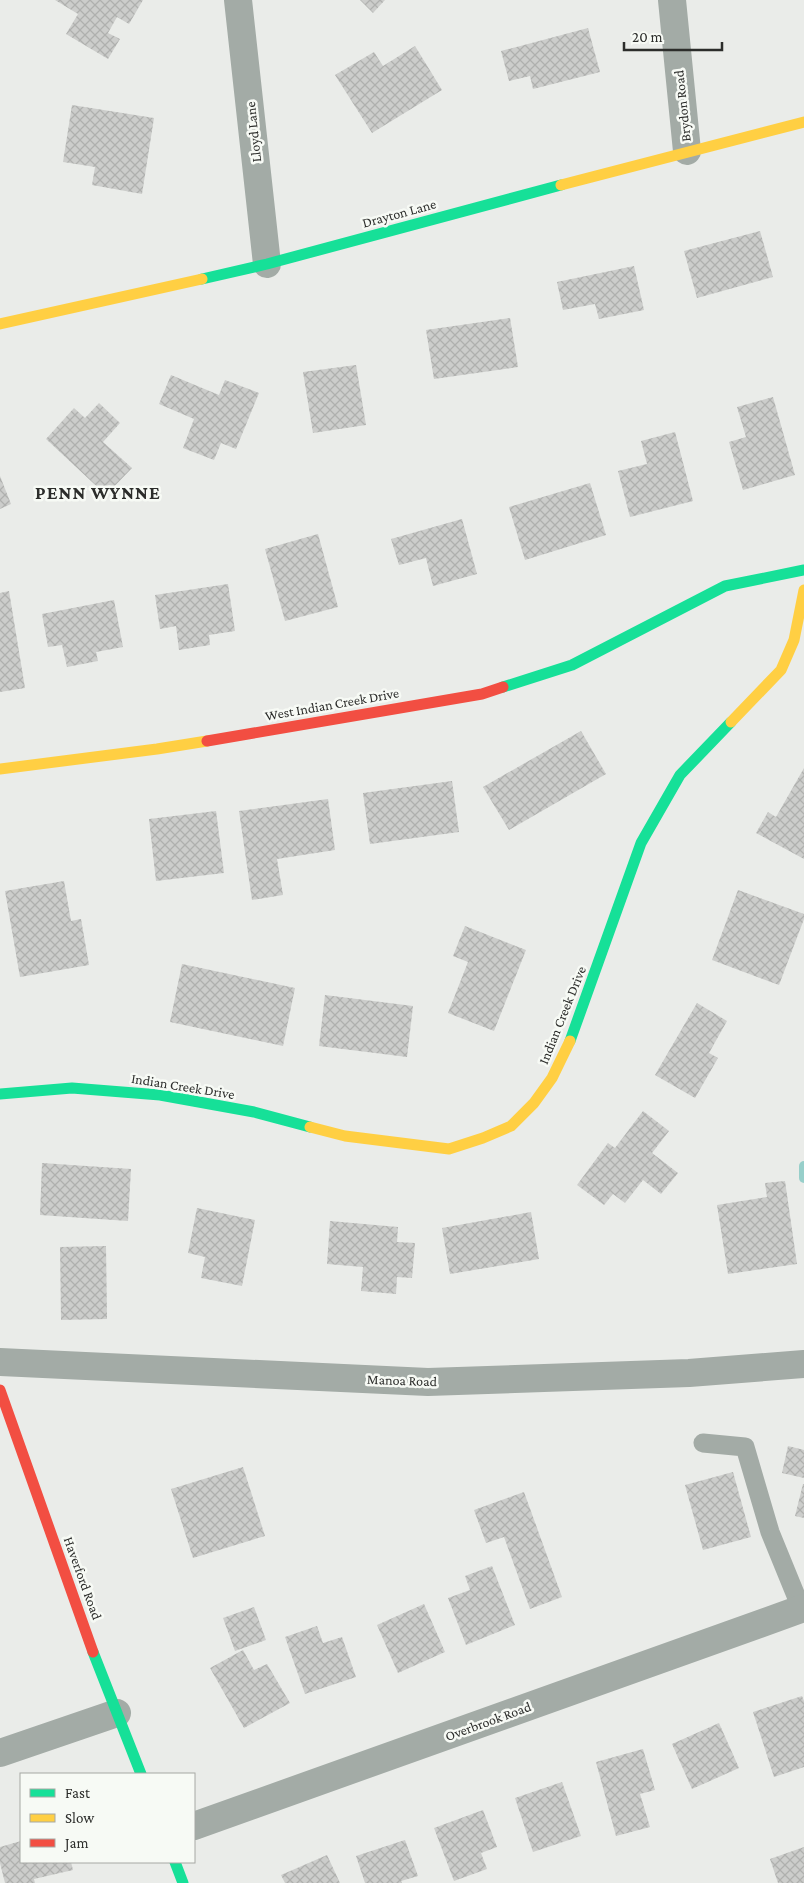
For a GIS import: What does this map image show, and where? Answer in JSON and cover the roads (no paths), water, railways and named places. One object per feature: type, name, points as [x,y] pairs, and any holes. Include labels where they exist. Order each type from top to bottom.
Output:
[{"type":"street","name":"Lloyd Lane","points":[[238,0],[267,264]]},
{"type":"street","name":"Brydon Road","points":[[672,0],[687,151]]},
{"type":"street","name":"Drayton Lane","points":[[0,324],[267,264],[687,151],[804,122]]},
{"type":"street","name":"West Indian Creek Drive","points":[[0,770],[157,749],[482,694],[572,664],[725,586],[804,570]]},
{"type":"street","name":"Indian Creek Drive","points":[[0,1094],[72,1088],[160,1095],[254,1112],[345,1136],[410,1146],[449,1149],[483,1138],[511,1126],[534,1103],[552,1078],[576,1030],[641,843],[680,776],[781,670],[794,640],[804,590]]},
{"type":"street","name":"Manoa Road","points":[[0,1362],[428,1382],[689,1373],[804,1364]]},
{"type":"street","name":"Haverford Road","points":[[0,1390],[86,1634],[141,1773]]},
{"type":"street","name":"Overbrook Road","points":[[195,1826],[796,1611]]},
{"type":"street","points":[[0,1753],[117,1712]]},
{"type":"street","points":[[175,1863],[183,1883]]},
{"type":"lane","points":[[702,1443],[745,1447],[796,1611]]},
{"type":"waterway","points":[[804,1166],[804,1178]]},
{"type":"district","name":"PENN WYNNE","points":[[98,492]]}]
